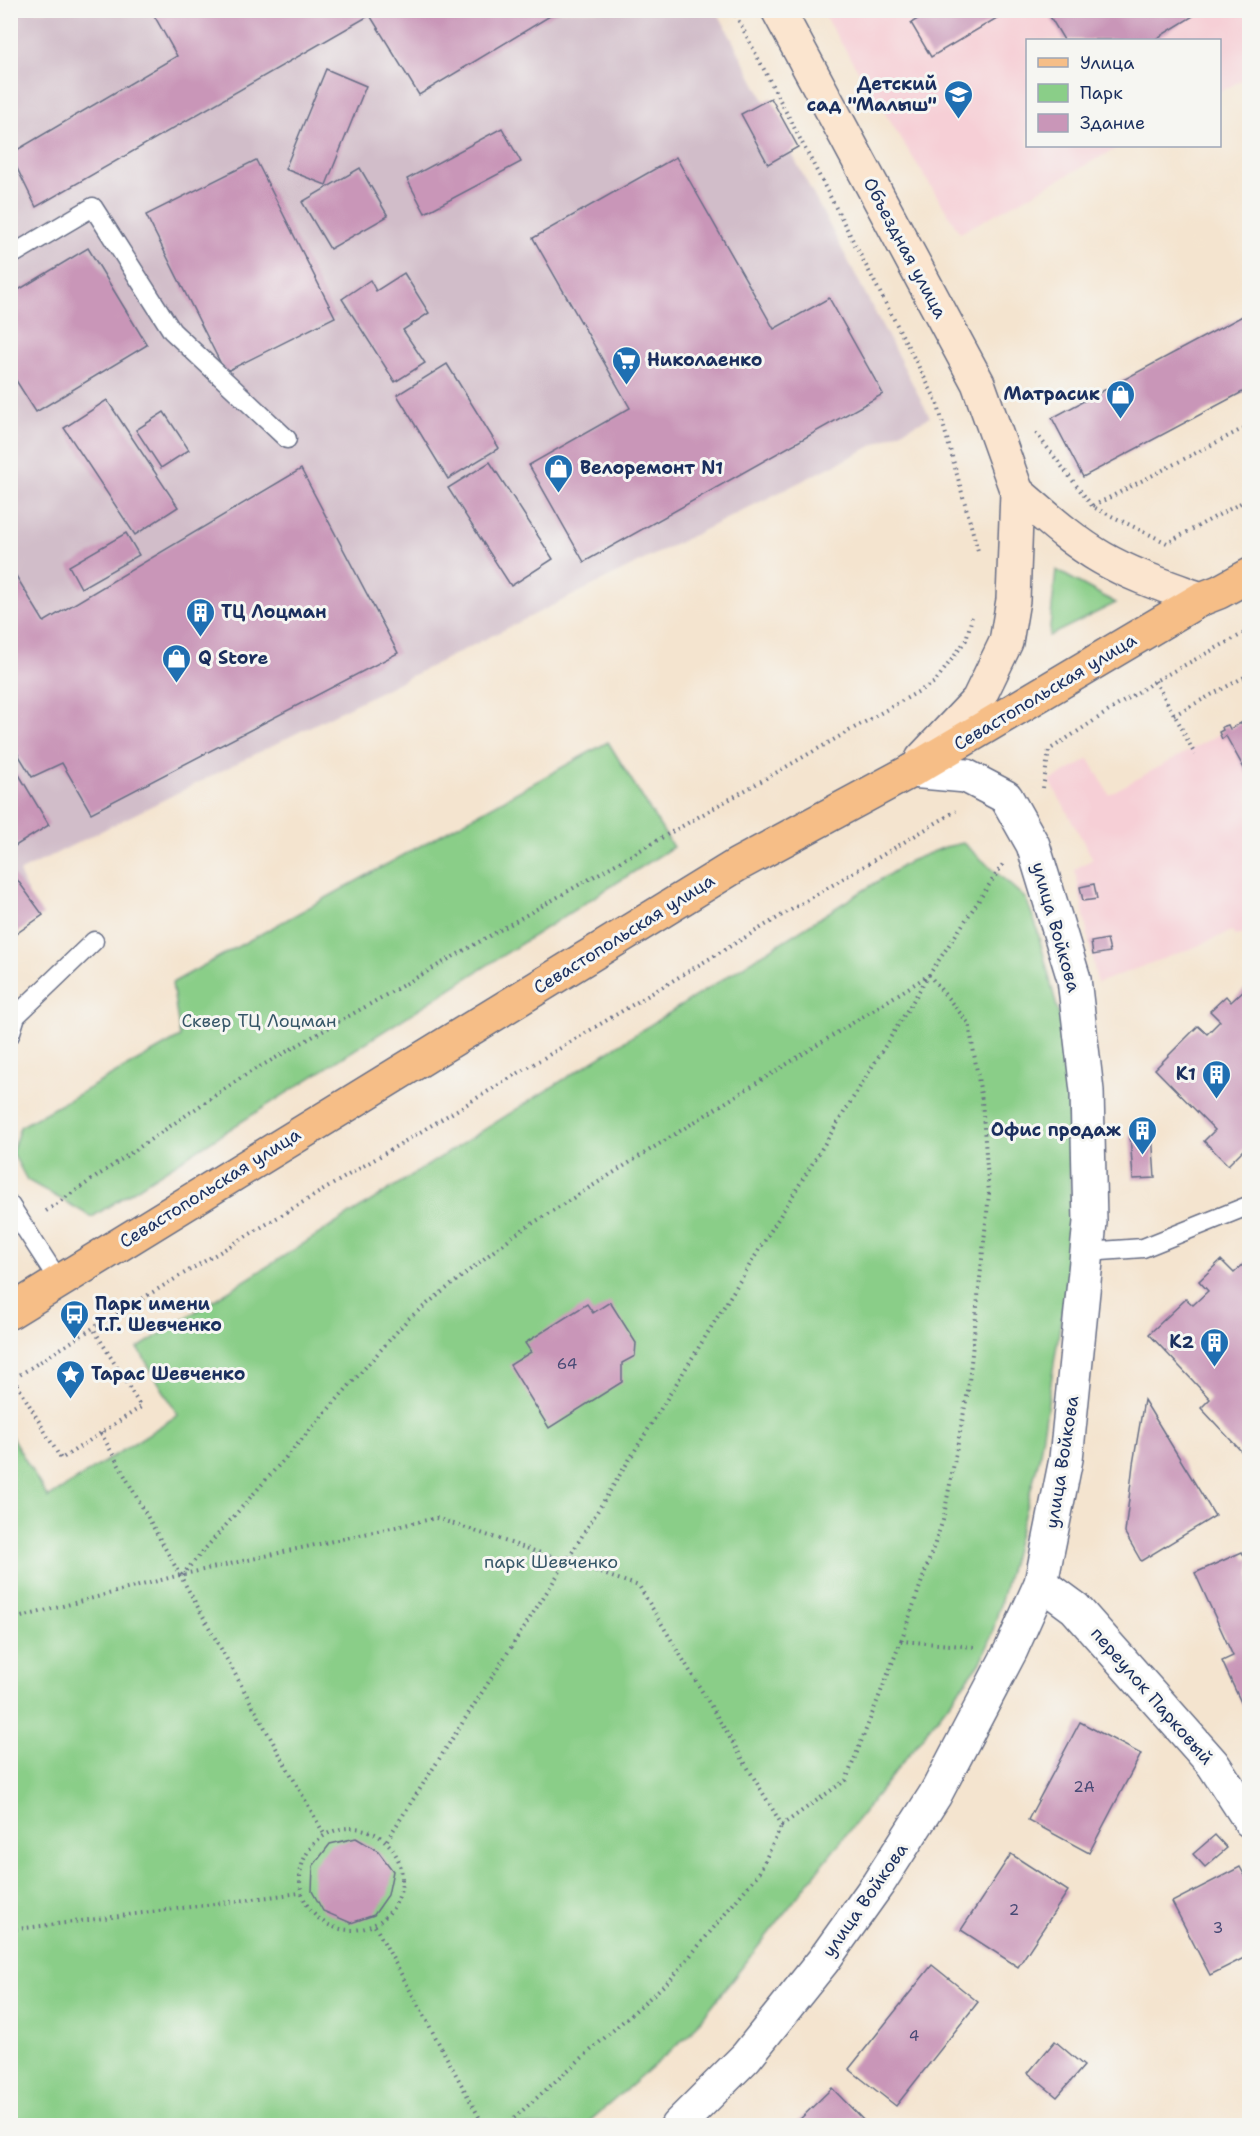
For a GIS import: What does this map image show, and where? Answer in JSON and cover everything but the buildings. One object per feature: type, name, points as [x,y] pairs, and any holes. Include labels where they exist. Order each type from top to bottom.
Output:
[{"type":"main road","name":"Объездная улица","points":[[778,10],[978,383],[1017,492],[1013,600],[1006,642],[978,700],[912,771]]},
{"type":"main road","points":[[1017,492],[1067,534],[1102,558],[1146,580],[1201,599]]},
{"type":"main road","name":"Севастопольская улица","points":[[10,1312],[737,865],[912,771],[1201,599],[1220,592],[1250,575]]},
{"type":"street","name":"улица Войкова","points":[[677,2126],[746,2057],[823,1961],[878,1884],[935,1795],[1011,1650],[1041,1582],[1066,1459],[1090,1222],[1087,1091],[1071,969],[1033,845],[1006,797],[966,777],[912,771]]},
{"type":"street","name":"переулок Парковый","points":[[1041,1582],[1075,1608],[1213,1764],[1250,1821]]},
{"type":"lane","points":[[10,256],[93,207],[172,331],[287,439]]},
{"type":"lane","points":[[10,1035],[16,1016],[93,941]]},
{"type":"lane","points":[[10,1205],[59,1281]]},
{"type":"lane","points":[[1087,1252],[1143,1248],[1250,1205]]},
{"type":"path","points":[[733,10],[937,402],[978,552]]},
{"type":"path","points":[[1093,507],[1250,425]]},
{"type":"path","points":[[1033,430],[1093,507],[1167,543],[1250,498]]},
{"type":"path","points":[[24,1226],[242,1077],[935,682],[966,640],[975,606]]},
{"type":"path","points":[[1049,750],[1155,681],[1250,630]]},
{"type":"path","points":[[1174,715],[1250,674]]},
{"type":"path","points":[[1155,681],[1195,755]]},
{"type":"path","points":[[93,1328],[141,1407],[61,1459],[12,1380],[93,1328],[960,809]]},
{"type":"path","points":[[387,1840],[566,1562],[929,975],[1006,860]]},
{"type":"path","points":[[181,1575],[408,1319],[514,1235],[929,975]]},
{"type":"path","points":[[505,2126],[671,1979],[759,1873],[782,1824],[846,1780],[901,1641],[944,1520],[968,1390],[989,1194],[982,1101],[969,1024],[929,975]]},
{"type":"path","points":[[101,1433],[324,1834]]},
{"type":"path","points":[[10,1620],[181,1575],[435,1518],[639,1586],[782,1824]]},
{"type":"path","points":[[901,1641],[1011,1650]]},
{"type":"path","points":[[357,1826],[387,1840],[403,1870],[398,1902],[375,1926],[345,1931],[317,1919],[300,1893],[302,1859],[324,1834],[357,1826]]},
{"type":"path","points":[[10,1930],[300,1893]]},
{"type":"path","points":[[375,1926],[484,2126]]},
{"type":"shaded area","points":[[11,11],[717,11],[930,417],[19,872],[33,906],[11,923]]},
{"type":"shaded area","name":"Детский сад \"Малыш\"","points":[[821,11],[1249,11],[1249,76],[1221,91],[1221,39],[1026,39],[1026,147],[1119,147],[960,233]]},
{"type":"shaded area","points":[[1249,718],[1249,932],[1235,936],[1232,931],[1097,983],[1075,869],[1093,859],[1050,781],[1089,759],[1109,794]]},
{"type":"green space","points":[[1056,570],[1116,603],[1049,636]]},
{"type":"green space","name":"Сквер ТЦ Лоцман","points":[[608,742],[673,847],[92,1217],[27,1180],[12,1152],[20,1127],[180,1037],[172,983]]},
{"type":"green space","name":"парк Шевченко","points":[[963,843],[1026,899],[1036,925],[1063,1031],[1068,1080],[1072,1249],[1039,1459],[991,1638],[981,1662],[689,2035],[585,2125],[11,2125],[10,1434],[48,1498],[178,1415],[138,1348],[910,861],[945,847]]},
{"type":"place","name":"Детский сад \"Малыш\"","points":[[958,120]]},
{"type":"place","name":"Николаенко","points":[[626,386]]},
{"type":"place","name":"Матрасик","points":[[1121,420]]},
{"type":"place","name":"Велоремонт N1","points":[[559,494]]},
{"type":"place","name":"ТЦ Лоцман","points":[[200,638]]},
{"type":"place","name":"Q Store","points":[[177,684]]},
{"type":"place","name":"К1","points":[[1217,1100]]},
{"type":"place","name":"Офис продаж","points":[[1142,1156]]},
{"type":"place","name":"Парк имени Т.Г. Шевченко","points":[[74,1340]]},
{"type":"place","name":"К2","points":[[1215,1368]]},
{"type":"place","name":"Тарас Шевченко","points":[[70,1400]]}]
